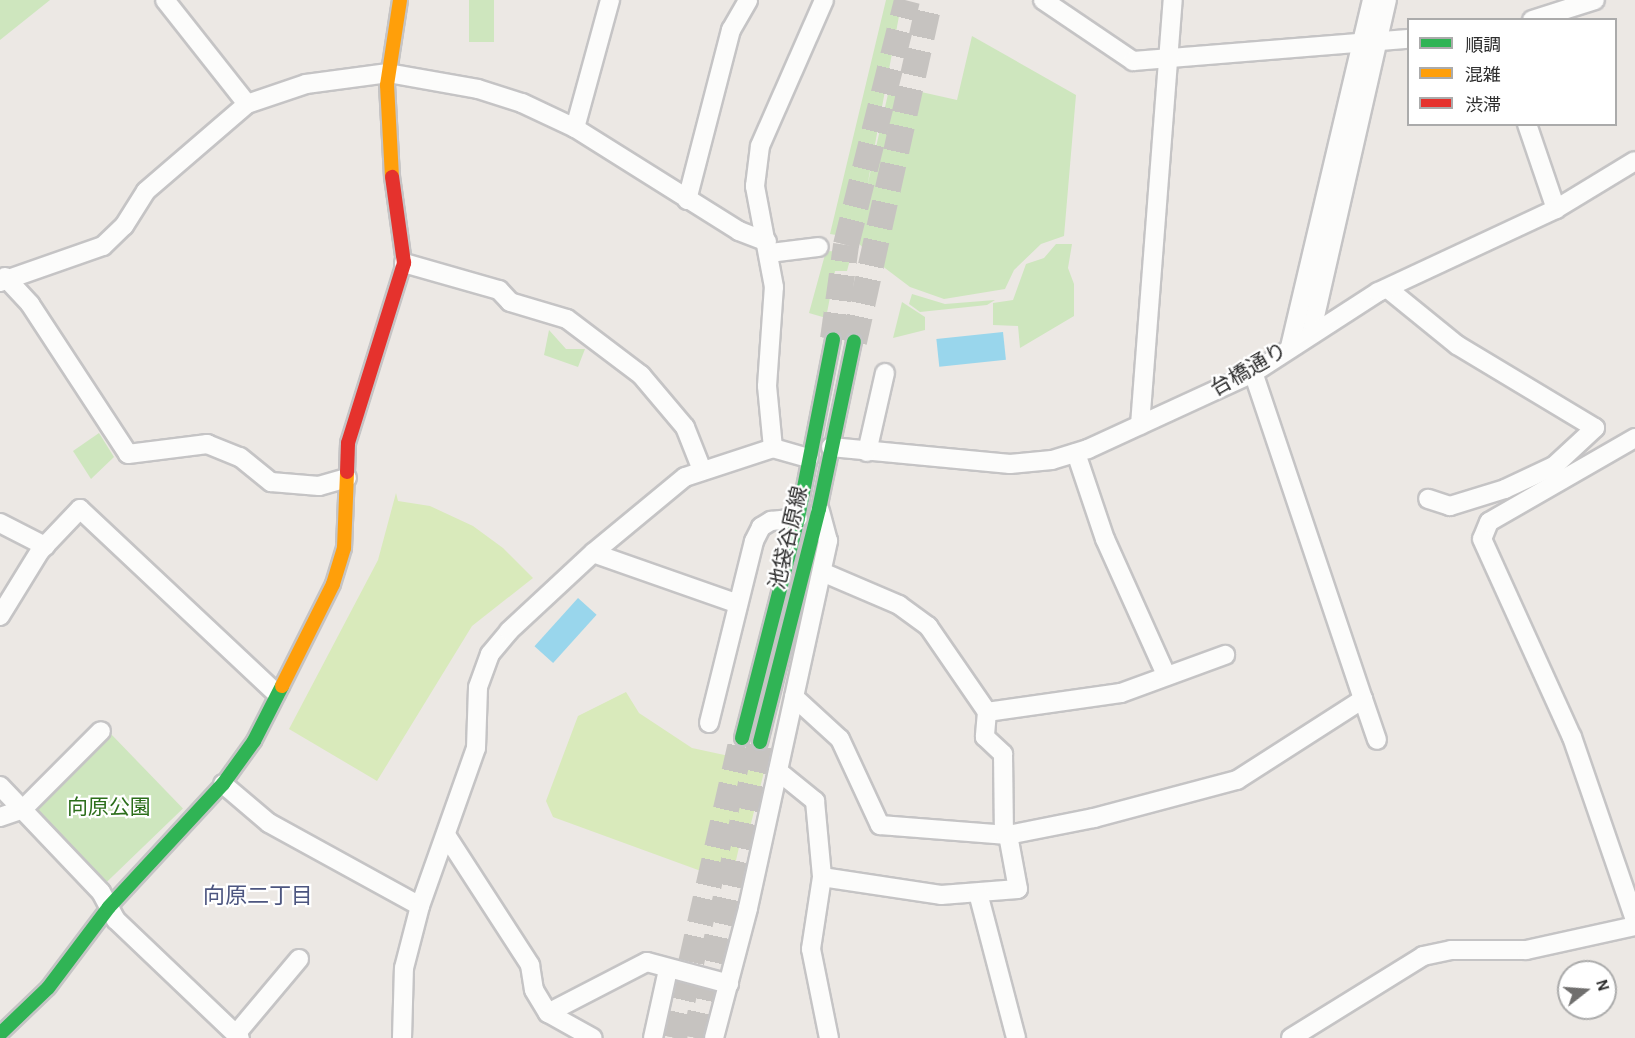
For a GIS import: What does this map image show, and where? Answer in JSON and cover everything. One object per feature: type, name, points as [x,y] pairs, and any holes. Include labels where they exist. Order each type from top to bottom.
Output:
[{"type":"street","points":[[165,0],[247,104]]},
{"type":"street","points":[[0,1034],[48,988],[109,907],[223,784],[254,741],[276,693],[333,584],[344,548],[348,443],[404,262],[394,204],[388,73],[400,0]]},
{"type":"street","points":[[575,128],[610,0]]},
{"type":"street","points":[[687,200],[731,30],[748,0]]},
{"type":"street","points":[[773,448],[767,386],[774,287],[769,247],[755,186],[760,147],[824,0]]},
{"type":"street","points":[[1043,0],[1133,61],[1407,39]]},
{"type":"street","points":[[1140,425],[1173,0]]},
{"type":"street","points":[[1311,334],[1369,43],[1372,0]]},
{"type":"street","points":[[1290,347],[1369,43],[1387,0]]},
{"type":"street","points":[[1538,18],[1595,0]]},
{"type":"street","points":[[2,279],[103,246],[124,226],[146,191],[247,104],[306,84],[388,73],[511,98],[575,128],[687,200],[769,247],[819,247]]},
{"type":"street","points":[[1528,126],[1556,209]]},
{"type":"street","name":"台橋通り","points":[[831,447],[1010,464],[1052,460],[1076,453],[1253,374],[1290,347],[1388,289],[1556,209],[1635,161]]},
{"type":"street","points":[[404,262],[499,290],[510,302],[567,319],[641,375],[685,427],[702,470]]},
{"type":"street","points":[[2,279],[30,304],[128,454],[207,444],[240,457],[271,482],[319,486],[346,478]]},
{"type":"street","points":[[1388,289],[1457,345],[1553,399],[1595,428],[1554,466],[1512,486],[1450,506],[1428,499]]},
{"type":"street","name":"池袋谷原線","points":[[742,738],[798,518],[833,339]]},
{"type":"street","name":"池袋谷原線","points":[[760,742],[819,509],[854,342]]},
{"type":"street","points":[[867,452],[885,373]]},
{"type":"street","points":[[1253,374],[1377,740]]},
{"type":"street","points":[[1635,438],[1489,522],[1482,539],[1576,746],[1635,920]]},
{"type":"street","points":[[402,1038],[404,968],[420,906],[476,748],[478,687],[490,654],[509,631],[593,553],[685,477],[773,448],[809,458]]},
{"type":"street","points":[[1076,453],[1105,539],[1166,675]]},
{"type":"street","points":[[0,616],[45,546],[80,509],[276,693]]},
{"type":"street","points":[[714,1038],[729,984],[822,572],[828,541],[819,509]]},
{"type":"street","points":[[709,723],[736,603],[761,527],[771,521],[798,518]]},
{"type":"street","points":[[0,523],[45,546]]},
{"type":"street","points":[[593,553],[736,603]]},
{"type":"street","points":[[822,572],[899,605],[928,626],[987,712],[986,737],[1003,754],[1006,834],[1018,889],[941,895],[822,877]]},
{"type":"street","points":[[987,712],[1121,693],[1225,655]]},
{"type":"street","points":[[794,697],[840,739],[880,825],[1006,834],[1094,818],[1237,780],[1363,699]]},
{"type":"street","points":[[0,817],[23,810],[101,731]]},
{"type":"street","points":[[778,771],[815,801],[822,877],[811,949],[829,1038]]},
{"type":"street","points":[[223,784],[269,823],[420,906]]},
{"type":"street","points":[[0,786],[101,891],[116,920],[238,1036],[299,959]]},
{"type":"street","points":[[446,835],[530,965],[534,990],[548,1014],[593,1038]]},
{"type":"street","points":[[978,893],[1016,1038]]},
{"type":"street","points":[[1291,1038],[1423,956],[1451,950],[1526,950],[1635,926]]},
{"type":"street","points":[[548,1014],[647,962],[666,966],[668,970],[729,984]]},
{"type":"street","points":[[653,1038],[668,970]]},
{"type":"green space","points":[[0,0],[50,0],[0,40]]},
{"type":"green space","points":[[469,0],[494,0],[494,42],[469,42]]},
{"type":"green space","points":[[886,0],[902,0],[867,187],[890,85],[957,100],[972,36],[1076,95],[1064,236],[1041,244],[1014,270],[1005,289],[944,299],[910,287],[873,259],[854,238],[830,234]]},
{"type":"green space","points":[[1056,244],[1072,244],[1068,268],[1074,284],[1074,316],[1020,348],[1018,326],[993,325],[993,303],[1013,300],[1026,264],[1044,258]]},
{"type":"green space","points":[[826,251],[852,252],[847,271],[835,271],[826,318],[809,313]]},
{"type":"green space","points":[[912,294],[945,304],[995,300],[987,305],[920,312],[909,304]]},
{"type":"green space","points":[[902,302],[925,317],[925,330],[893,338]]},
{"type":"green space","points":[[549,330],[566,349],[585,349],[578,367],[544,355]]},
{"type":"green space","points":[[99,433],[114,457],[91,479],[73,451]]},
{"type":"green space","points":[[396,493],[398,501],[430,506],[473,526],[503,548],[533,578],[472,626],[377,781],[289,729],[378,560]]},
{"type":"green space","points":[[626,692],[639,713],[692,748],[766,764],[746,843],[740,843],[731,882],[553,817],[546,801],[578,716]]},
{"type":"green space","name":"向原公園","points":[[110,733],[183,809],[106,883],[33,807]]},
{"type":"water","points":[[1003,332],[1006,360],[939,367],[936,339]]},
{"type":"water","points":[[578,598],[597,615],[553,663],[535,646]]},
{"type":"tunnel","points":[[833,339],[846,245],[907,0]]},
{"type":"tunnel","points":[[854,342],[930,0]]},
{"type":"tunnel","points":[[674,1038],[742,738]]},
{"type":"tunnel","points":[[695,1038],[760,742]]},
{"type":"traffic: fast","points":[[742,738],[798,518],[833,339]]},
{"type":"traffic: fast","points":[[760,742],[819,509],[854,342]]},
{"type":"traffic: fast","points":[[0,1034],[48,988],[109,907],[223,784],[254,741],[282,686]]},
{"type":"traffic: slow","points":[[392,177],[387,85],[400,0]]},
{"type":"traffic: slow","points":[[282,686],[333,584],[344,548],[347,472]]},
{"type":"traffic: jam","points":[[347,472],[348,443],[404,263],[392,177]]},
{"type":"district","name":"向原二丁目","points":[[258,897]]}]
